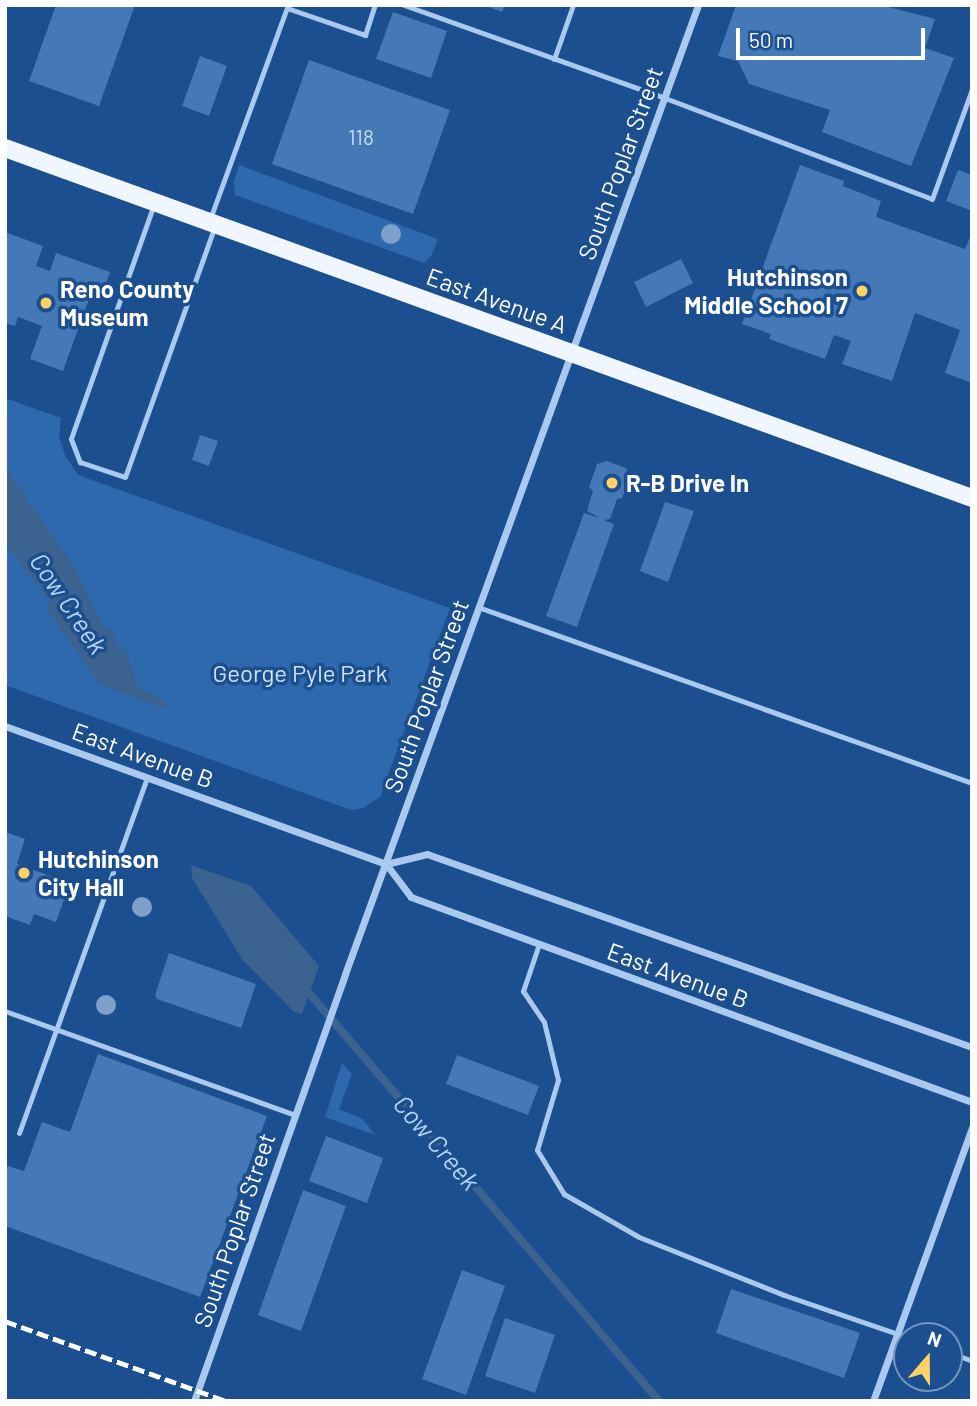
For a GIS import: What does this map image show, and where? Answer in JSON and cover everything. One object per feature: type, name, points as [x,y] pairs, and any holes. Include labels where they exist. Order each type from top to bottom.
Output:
[{"type":"main road","name":"East Avenue A","points":[[5,148],[972,498]]},
{"type":"street","name":"South Poplar Street","points":[[194,1401],[345,974],[698,5]]},
{"type":"street","name":"East Avenue B","points":[[5,726],[386,864],[411,897],[972,1102]]},
{"type":"street","name":"East Avenue B","points":[[386,864],[428,853],[972,1047]]},
{"type":"street","points":[[900,1322],[972,1127]]},
{"type":"street","points":[[873,1401],[893,1342]]},
{"type":"lane","points":[[155,201],[71,439],[80,462],[125,477],[288,6],[365,35],[375,5]]},
{"type":"lane","points":[[404,5],[665,98],[932,199],[972,89]]},
{"type":"lane","points":[[554,59],[573,5]]},
{"type":"lane","points":[[478,607],[972,783]]},
{"type":"lane","points":[[19,1133],[147,778]]},
{"type":"lane","points":[[539,944],[523,991],[544,1023],[558,1080],[537,1150],[564,1194],[639,1237],[784,1295],[893,1332]]},
{"type":"lane","points":[[5,1011],[295,1115]]},
{"type":"green space","points":[[239,165],[438,239],[431,256],[424,263],[235,195],[234,181]]},
{"type":"green space","name":"George Pyle Park","points":[[5,398],[61,418],[59,436],[65,455],[78,475],[450,608],[380,797],[363,808],[351,810],[5,685]]},
{"type":"green space","points":[[342,1063],[352,1074],[339,1109],[363,1119],[375,1135],[325,1117]]},
{"type":"water","points":[[5,467],[74,567],[103,626],[114,632],[115,643],[128,655],[137,686],[164,701],[167,709],[100,684],[45,608],[51,602],[5,544]]},
{"type":"water","points":[[191,865],[251,886],[319,966],[302,1014],[294,1012],[242,959],[192,878]]},
{"type":"building","points":[[56,5],[135,5],[99,106],[29,81]]},
{"type":"building","points":[[484,5],[505,5],[502,12]]},
{"type":"building","points":[[736,5],[881,5],[935,19],[925,48],[954,58],[911,166],[822,132],[830,110],[749,84],[738,61],[718,56]]},
{"type":"building","points":[[393,12],[447,31],[431,78],[376,59]]},
{"type":"building","points":[[200,56],[227,66],[209,116],[182,106]]},
{"type":"building","points":[[309,60],[450,110],[413,214],[272,164]]},
{"type":"building","points":[[800,165],[844,181],[843,186],[881,201],[876,217],[965,249],[972,232],[972,383],[945,373],[960,330],[915,313],[892,381],[842,364],[851,341],[834,335],[825,359],[769,339],[771,334],[742,324]]},
{"type":"building","points":[[958,170],[972,175],[972,211],[946,201]]},
{"type":"building","name":"Reno County Museum","points":[[5,232],[43,246],[36,266],[50,271],[56,253],[110,272],[104,289],[94,285],[63,371],[30,359],[42,326],[18,317],[15,326],[5,323]]},
{"type":"building","points":[[681,259],[693,283],[646,307],[634,282]]},
{"type":"building","points":[[200,435],[218,441],[209,466],[192,460]]},
{"type":"building","points":[[607,461],[626,468],[630,477],[622,498],[617,499],[610,519],[604,520],[614,524],[577,627],[546,616],[584,513],[600,518],[587,511],[593,491],[589,487],[597,464]]},
{"type":"building","points":[[665,502],[694,511],[668,582],[640,571]]},
{"type":"building","name":"Hutchinson City Hall","points":[[5,832],[25,839],[17,864],[70,883],[56,922],[34,914],[30,925],[5,916]]},
{"type":"building","points":[[169,953],[256,984],[241,1028],[157,999],[155,995]]},
{"type":"building","points":[[98,1054],[267,1116],[200,1297],[5,1226],[5,1165],[24,1171],[42,1122],[70,1132]]},
{"type":"building","points":[[457,1055],[539,1086],[528,1115],[446,1084]]},
{"type":"building","points":[[326,1136],[383,1158],[367,1203],[309,1181]]},
{"type":"building","points":[[303,1190],[346,1206],[301,1331],[258,1315]]},
{"type":"building","points":[[462,1270],[505,1286],[466,1395],[422,1379]]},
{"type":"building","points":[[731,1289],[860,1333],[844,1378],[716,1333]]},
{"type":"building","points":[[505,1318],[555,1335],[535,1393],[485,1376]]},
{"type":"waterway","name":"Cow Creek","points":[[303,986],[659,1401]]},
{"type":"railway","points":[[5,1321],[226,1401]]},
{"type":"place","name":"Hutchinson Middle School 7","points":[[862,291]]},
{"type":"place","name":"Reno County Museum","points":[[46,303]]},
{"type":"place","name":"R-B Drive In","points":[[612,483]]},
{"type":"place","name":"Hutchinson City Hall","points":[[24,873]]}]
